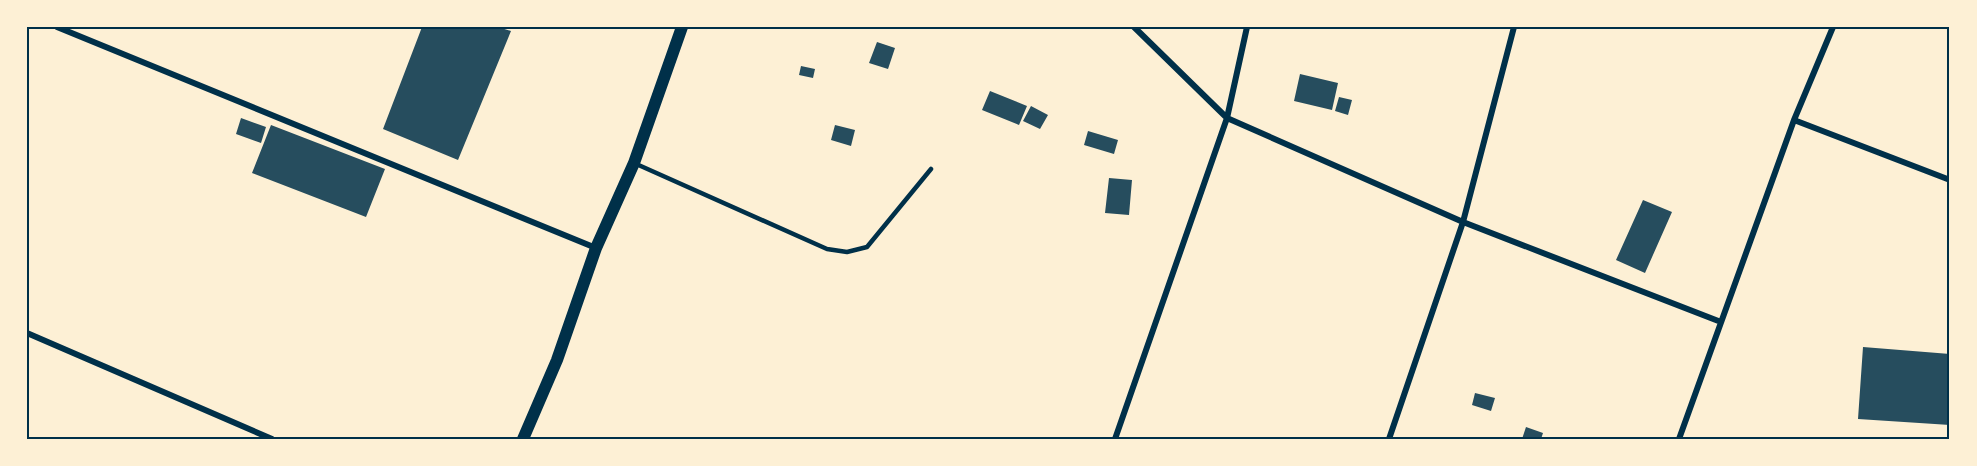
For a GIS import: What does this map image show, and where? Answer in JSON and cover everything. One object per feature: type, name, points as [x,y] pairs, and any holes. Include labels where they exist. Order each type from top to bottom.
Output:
[{"type":"main road","points":[[523,439],[557,360],[596,248],[634,163],[682,27]]},
{"type":"street","points":[[57,27],[596,248]]},
{"type":"street","points":[[1134,27],[1227,118],[1463,222],[1721,322]]},
{"type":"street","points":[[1115,439],[1227,118],[1247,27]]},
{"type":"street","points":[[1389,439],[1463,222],[1514,27]]},
{"type":"street","points":[[1679,439],[1794,120],[1833,27]]},
{"type":"street","points":[[1794,120],[1950,180]]},
{"type":"street","points":[[27,333],[272,439]]},
{"type":"lane","points":[[634,163],[827,249],[847,252],[867,247],[931,169]]},
{"type":"building","points":[[422,27],[498,27],[511,31],[458,160],[383,129]]},
{"type":"building","points":[[877,42],[895,48],[888,69],[869,63]]},
{"type":"building","points":[[801,66],[815,69],[813,78],[799,75]]},
{"type":"building","points":[[1300,74],[1338,83],[1332,110],[1294,101]]},
{"type":"building","points":[[990,91],[1027,106],[1019,125],[982,110]]},
{"type":"building","points":[[1339,97],[1352,100],[1348,115],[1335,111]]},
{"type":"building","points":[[1031,106],[1048,115],[1040,129],[1023,121]]},
{"type":"building","points":[[241,118],[266,127],[261,143],[236,134]]},
{"type":"building","points":[[271,125],[385,169],[366,217],[252,173]]},
{"type":"building","points":[[835,125],[855,130],[851,146],[831,140]]},
{"type":"building","points":[[1088,131],[1118,140],[1114,154],[1084,145]]},
{"type":"building","points":[[1109,178],[1132,180],[1129,215],[1105,213]]},
{"type":"building","points":[[1643,200],[1672,212],[1645,273],[1616,260]]},
{"type":"building","points":[[1863,347],[1950,354],[1950,425],[1858,419]]},
{"type":"building","points":[[1475,393],[1495,398],[1491,411],[1472,405]]},
{"type":"building","points":[[1526,427],[1543,433],[1541,439],[1522,439]]}]
